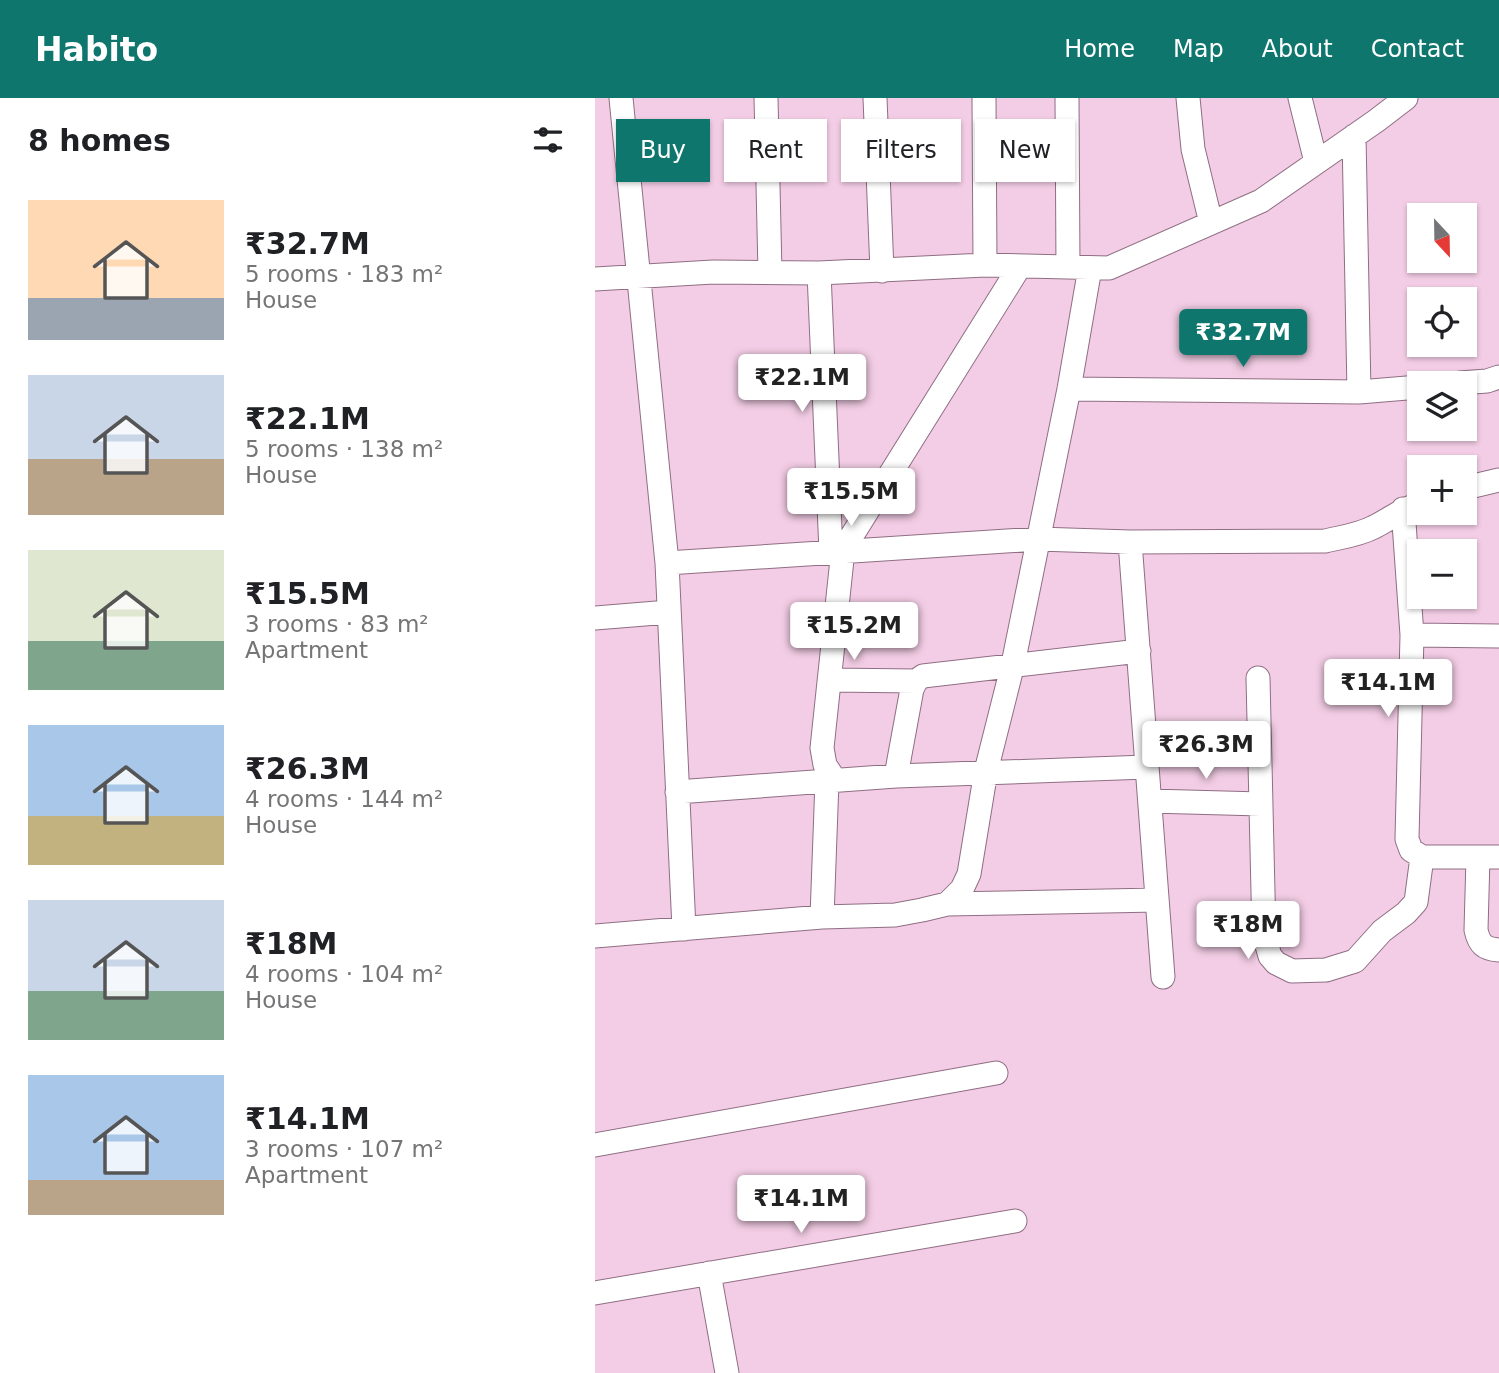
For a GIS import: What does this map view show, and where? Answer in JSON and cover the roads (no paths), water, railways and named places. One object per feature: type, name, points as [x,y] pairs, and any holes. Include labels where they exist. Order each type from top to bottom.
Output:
[{"type":"street","points":[[621,98],[667,563],[684,929]]},
{"type":"street","points":[[766,98],[770,272]]},
{"type":"street","points":[[875,98],[882,271]]},
{"type":"street","points":[[984,98],[985,265]]},
{"type":"street","points":[[947,904],[962,889],[969,874],[986,771],[1013,664],[1069,389],[1079,268],[1067,98]]},
{"type":"street","points":[[1188,98],[1193,149],[1211,223]]},
{"type":"street","points":[[1300,98],[1317,162]]},
{"type":"street","points":[[595,278],[713,272],[882,271],[985,265],[1109,268],[1261,201],[1406,98]]},
{"type":"street","points":[[1354,136],[1359,392]]},
{"type":"street","points":[[837,551],[1020,265]]},
{"type":"street","points":[[819,273],[837,551],[823,756],[831,781],[822,917]]},
{"type":"street","points":[[1477,382],[1499,377]]},
{"type":"street","points":[[1069,389],[1359,392],[1407,388]]},
{"type":"street","points":[[1477,485],[1499,480]]},
{"type":"street","points":[[667,563],[1038,539],[1131,542],[1325,541],[1365,531],[1407,508]]},
{"type":"street","points":[[1411,525],[1412,635],[1407,839],[1411,850],[1422,857],[1488,857],[1476,930],[1478,939],[1489,949],[1499,950]]},
{"type":"street","points":[[1131,542],[1163,977]]},
{"type":"street","points":[[595,618],[669,612]]},
{"type":"street","points":[[1412,635],[1499,636]]},
{"type":"street","points":[[830,680],[916,681],[933,673],[1139,651]]},
{"type":"street","points":[[1258,678],[1264,935],[1270,956],[1283,968],[1292,971],[1326,970],[1355,961],[1382,931],[1412,907],[1418,893],[1422,857]]},
{"type":"street","points":[[896,776],[909,701],[916,681]]},
{"type":"street","points":[[677,792],[986,771],[1147,767]]},
{"type":"street","points":[[1150,801],[1261,804]]},
{"type":"street","points":[[595,936],[822,917],[895,915],[947,904],[1157,900]]},
{"type":"street","points":[[595,1145],[996,1073]]},
{"type":"street","points":[[595,1293],[1015,1221]]},
{"type":"street","points":[[709,1273],[727,1373]]}]
